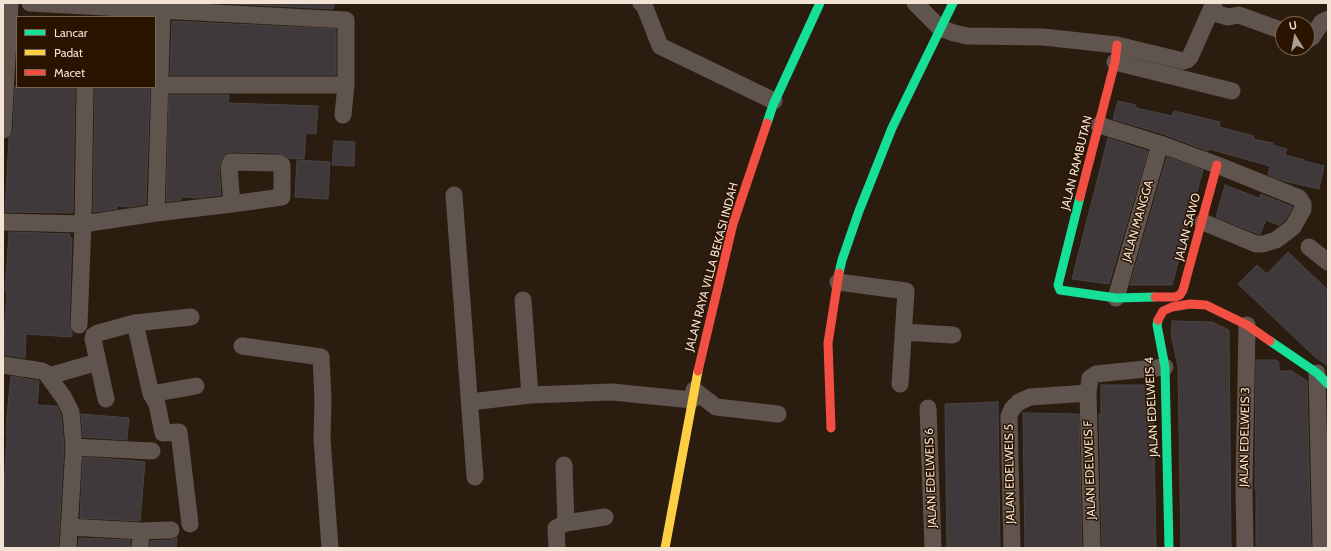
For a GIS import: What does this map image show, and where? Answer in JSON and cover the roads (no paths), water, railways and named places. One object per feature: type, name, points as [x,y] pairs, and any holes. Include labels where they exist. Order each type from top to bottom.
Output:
[{"type":"street","points":[[3,130],[10,3]]},
{"type":"street","points":[[30,3],[86,11],[162,10],[346,20],[346,85],[343,115]]},
{"type":"street","points":[[641,3],[644,5],[660,46],[774,101]]},
{"type":"street","name":"JALAN RAYA VILLA BEKASI INDAH","points":[[665,548],[700,360],[732,224],[774,101],[820,3]]},
{"type":"street","points":[[915,3],[940,28],[967,36],[1043,37],[1117,44],[1183,61],[1190,57],[1213,7],[1228,17],[1238,15],[1275,28]]},
{"type":"street","points":[[831,428],[828,343],[842,260],[859,211],[889,135],[953,3]]},
{"type":"street","points":[[156,213],[162,10]]},
{"type":"street","points":[[1315,33],[1322,22],[1328,19]]},
{"type":"street","name":"JALAN RAMBUTAN","points":[[1116,298],[1061,291],[1058,286],[1115,62],[1117,44]]},
{"type":"street","points":[[1115,62],[1232,92]]},
{"type":"street","points":[[160,85],[346,85]]},
{"type":"street","points":[[79,324],[83,224],[85,88]]},
{"type":"street","points":[[1099,125],[1217,164],[1299,198],[1302,202],[1303,209],[1293,227],[1276,240],[1263,244],[1256,244],[1203,222]]},
{"type":"street","name":"JALAN MANGGA","points":[[1116,298],[1160,144]]},
{"type":"street","name":"JALAN SAWO","points":[[1116,298],[1175,297],[1180,295],[1183,290],[1203,222],[1217,164]]},
{"type":"street","points":[[454,196],[475,477]]},
{"type":"street","points":[[3,222],[83,224],[232,204]]},
{"type":"street","points":[[1309,247],[1328,262]]},
{"type":"street","points":[[838,282],[906,291],[900,384]]},
{"type":"street","points":[[523,300],[530,395]]},
{"type":"street","name":"JALAN EDELWEIS 4","points":[[1169,548],[1165,367],[1157,325],[1158,318],[1163,311],[1172,307],[1190,304],[1206,305],[1247,325]]},
{"type":"street","points":[[106,399],[93,339],[94,335],[135,323],[190,317]]},
{"type":"street","points":[[135,323],[151,394],[157,404],[163,433],[179,432],[190,524]]},
{"type":"street","points":[[1247,325],[1322,379],[1321,548]]},
{"type":"street","name":"JALAN EDELWEIS 3","points":[[1245,548],[1244,486],[1247,325]]},
{"type":"street","points":[[903,332],[953,335]]},
{"type":"street","points":[[242,346],[321,357],[323,401],[322,439],[330,548]]},
{"type":"street","points":[[49,376],[98,362]]},
{"type":"street","points":[[3,365],[42,371],[49,376],[64,398],[71,412],[74,447],[68,548]]},
{"type":"street","name":"JALAN EDELWEIS F","points":[[1092,548],[1088,393],[1090,378],[1094,374],[1165,367]]},
{"type":"street","points":[[151,394],[196,386]]},
{"type":"street","points":[[470,402],[530,395],[612,392],[693,395],[716,407],[778,414]]},
{"type":"street","name":"JALAN EDELWEIS 5","points":[[1012,548],[1009,416],[1012,409],[1019,402],[1030,397],[1088,393]]},
{"type":"street","name":"JALAN EDELWEIS 6","points":[[928,408],[933,548]]},
{"type":"street","points":[[74,447],[152,451]]},
{"type":"street","points":[[564,465],[566,523]]},
{"type":"street","points":[[557,548],[556,528],[566,523],[605,517]]},
{"type":"street","points":[[69,527],[140,531],[171,530]]},
{"type":"street","points":[[140,531],[140,548]]}]
